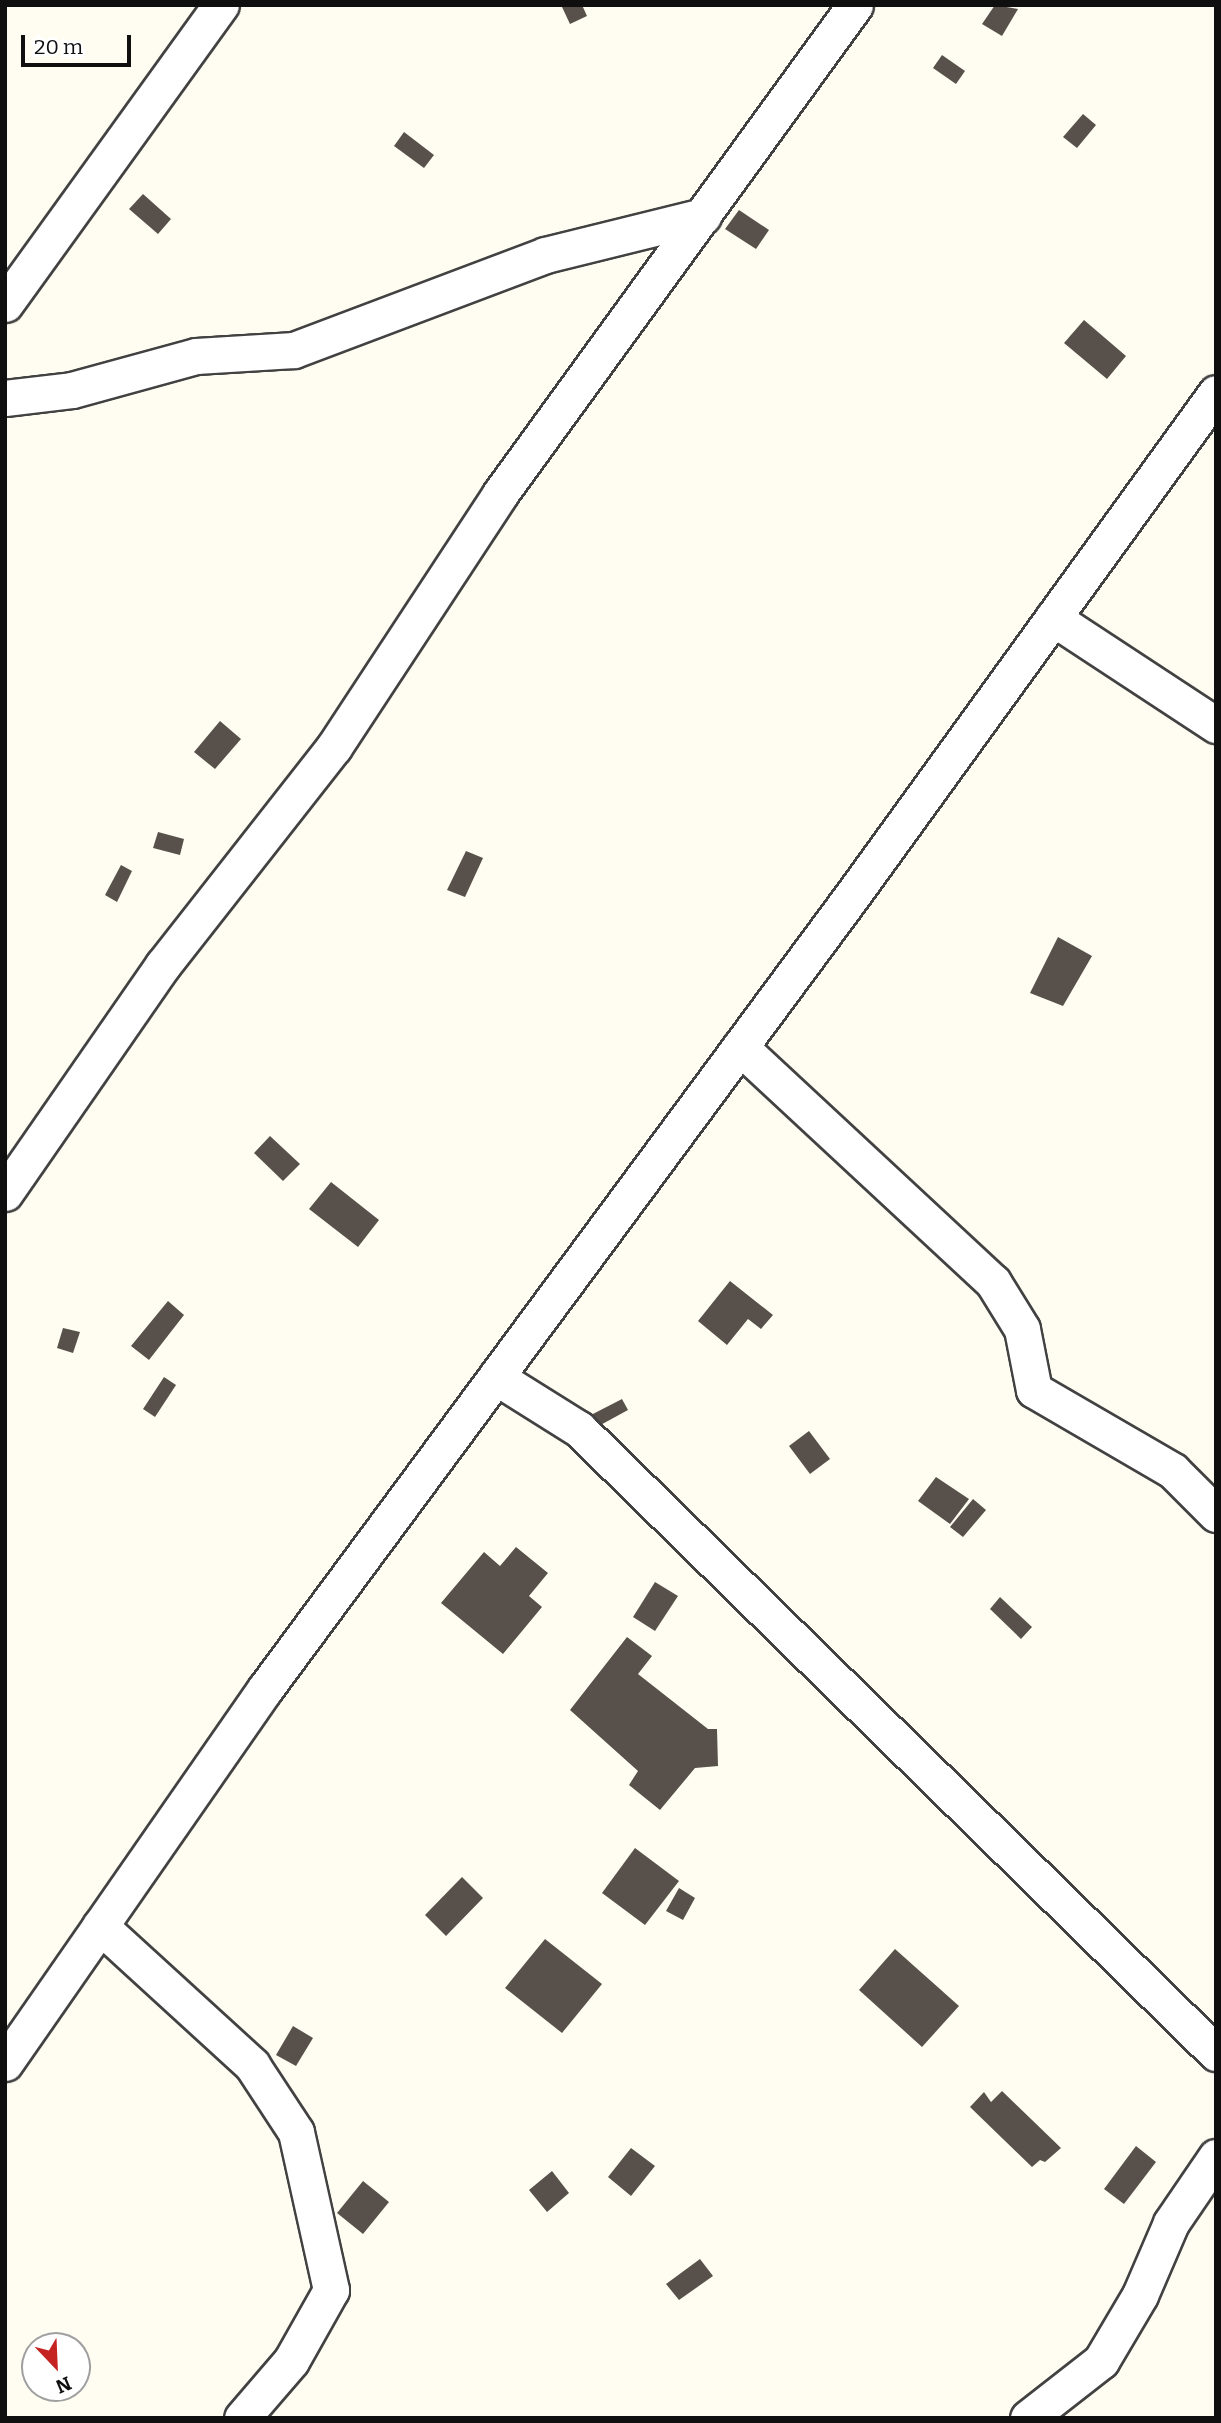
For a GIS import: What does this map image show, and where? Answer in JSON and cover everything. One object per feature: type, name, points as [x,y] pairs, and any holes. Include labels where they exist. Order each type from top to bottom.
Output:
[{"type":"street","points":[[5,304],[221,5]]},
{"type":"street","points":[[5,1193],[163,965],[334,747],[500,495],[855,5]]},
{"type":"street","points":[[5,398],[72,390],[195,356],[294,350],[545,255],[703,216]]},
{"type":"street","points":[[5,2063],[265,1689],[740,1047],[1216,393]]},
{"type":"street","points":[[1053,618],[1216,725]]},
{"type":"street","points":[[740,1047],[993,1282],[1022,1329],[1034,1390],[1173,1471],[1216,1514]]},
{"type":"street","points":[[496,1377],[579,1429],[1216,2053]]},
{"type":"street","points":[[100,1926],[252,2065],[296,2132],[331,2290],[291,2361],[242,2418]]},
{"type":"street","points":[[1028,2418],[1101,2361],[1140,2295],[1171,2223],[1216,2157]]},
{"type":"building","points":[[582,5],[587,16],[570,24],[562,7]]},
{"type":"building","points":[[995,5],[1018,9],[1002,36],[982,24]]},
{"type":"building","points":[[942,55],[965,71],[956,84],[933,68]]},
{"type":"building","points":[[1083,114],[1096,125],[1077,148],[1063,137]]},
{"type":"building","points":[[404,132],[434,155],[424,168],[394,146]]},
{"type":"building","points":[[143,194],[171,219],[158,234],[129,209]]},
{"type":"building","points":[[739,210],[769,230],[756,249],[725,229]]},
{"type":"building","points":[[1084,320],[1126,356],[1107,379],[1064,343]]},
{"type":"building","points":[[220,721],[241,739],[215,769],[194,752]]},
{"type":"building","points":[[158,832],[184,839],[180,855],[153,848]]},
{"type":"building","points":[[466,851],[483,858],[465,897],[447,890]]},
{"type":"building","points":[[121,865],[132,871],[117,902],[105,895]]},
{"type":"building","points":[[1058,937],[1092,956],[1063,1006],[1030,993]]},
{"type":"building","points":[[270,1136],[300,1164],[283,1181],[254,1153]]},
{"type":"building","points":[[331,1182],[379,1220],[358,1247],[309,1209]]},
{"type":"building","points":[[730,1281],[773,1315],[761,1329],[748,1319],[727,1345],[698,1321]]},
{"type":"building","points":[[168,1301],[184,1315],[149,1360],[131,1346]]},
{"type":"building","points":[[63,1328],[80,1332],[73,1353],[57,1348]]},
{"type":"building","points":[[164,1377],[176,1385],[155,1417],[143,1409]]},
{"type":"building","points":[[622,1399],[628,1410],[595,1428],[589,1416]]},
{"type":"building","points":[[809,1431],[830,1459],[810,1474],[789,1446]]},
{"type":"building","points":[[936,1477],[969,1499],[950,1524],[918,1501]]},
{"type":"building","points":[[973,1499],[986,1510],[963,1537],[950,1527]]},
{"type":"building","points":[[516,1547],[548,1573],[529,1596],[542,1607],[503,1654],[441,1603],[484,1552],[500,1566]]},
{"type":"building","points":[[655,1582],[678,1596],[655,1631],[633,1617]]},
{"type":"building","points":[[1000,1597],[1032,1627],[1021,1639],[990,1609]]},
{"type":"building","points":[[627,1637],[652,1656],[638,1674],[708,1729],[717,1729],[718,1766],[695,1768],[660,1810],[629,1785],[638,1771],[570,1710]]},
{"type":"building","points":[[635,1848],[679,1881],[645,1925],[602,1893]]},
{"type":"building","points":[[462,1877],[483,1898],[446,1936],[425,1915]]},
{"type":"building","points":[[679,1888],[695,1898],[683,1920],[666,1911]]},
{"type":"building","points":[[545,1939],[602,1984],[562,2033],[505,1988]]},
{"type":"building","points":[[895,1949],[959,2006],[922,2047],[859,1990]]},
{"type":"building","points":[[293,2026],[313,2038],[296,2066],[276,2055]]},
{"type":"building","points":[[1002,2091],[1061,2148],[1045,2162],[1040,2160],[1032,2167],[970,2107],[984,2092],[991,2102]]},
{"type":"building","points":[[1136,2146],[1156,2162],[1124,2204],[1104,2189]]},
{"type":"building","points":[[631,2148],[655,2166],[631,2196],[608,2177]]},
{"type":"building","points":[[552,2171],[569,2193],[547,2212],[529,2190]]},
{"type":"building","points":[[363,2181],[389,2202],[363,2234],[337,2213]]},
{"type":"building","points":[[700,2259],[713,2276],[679,2300],[666,2284]]}]
